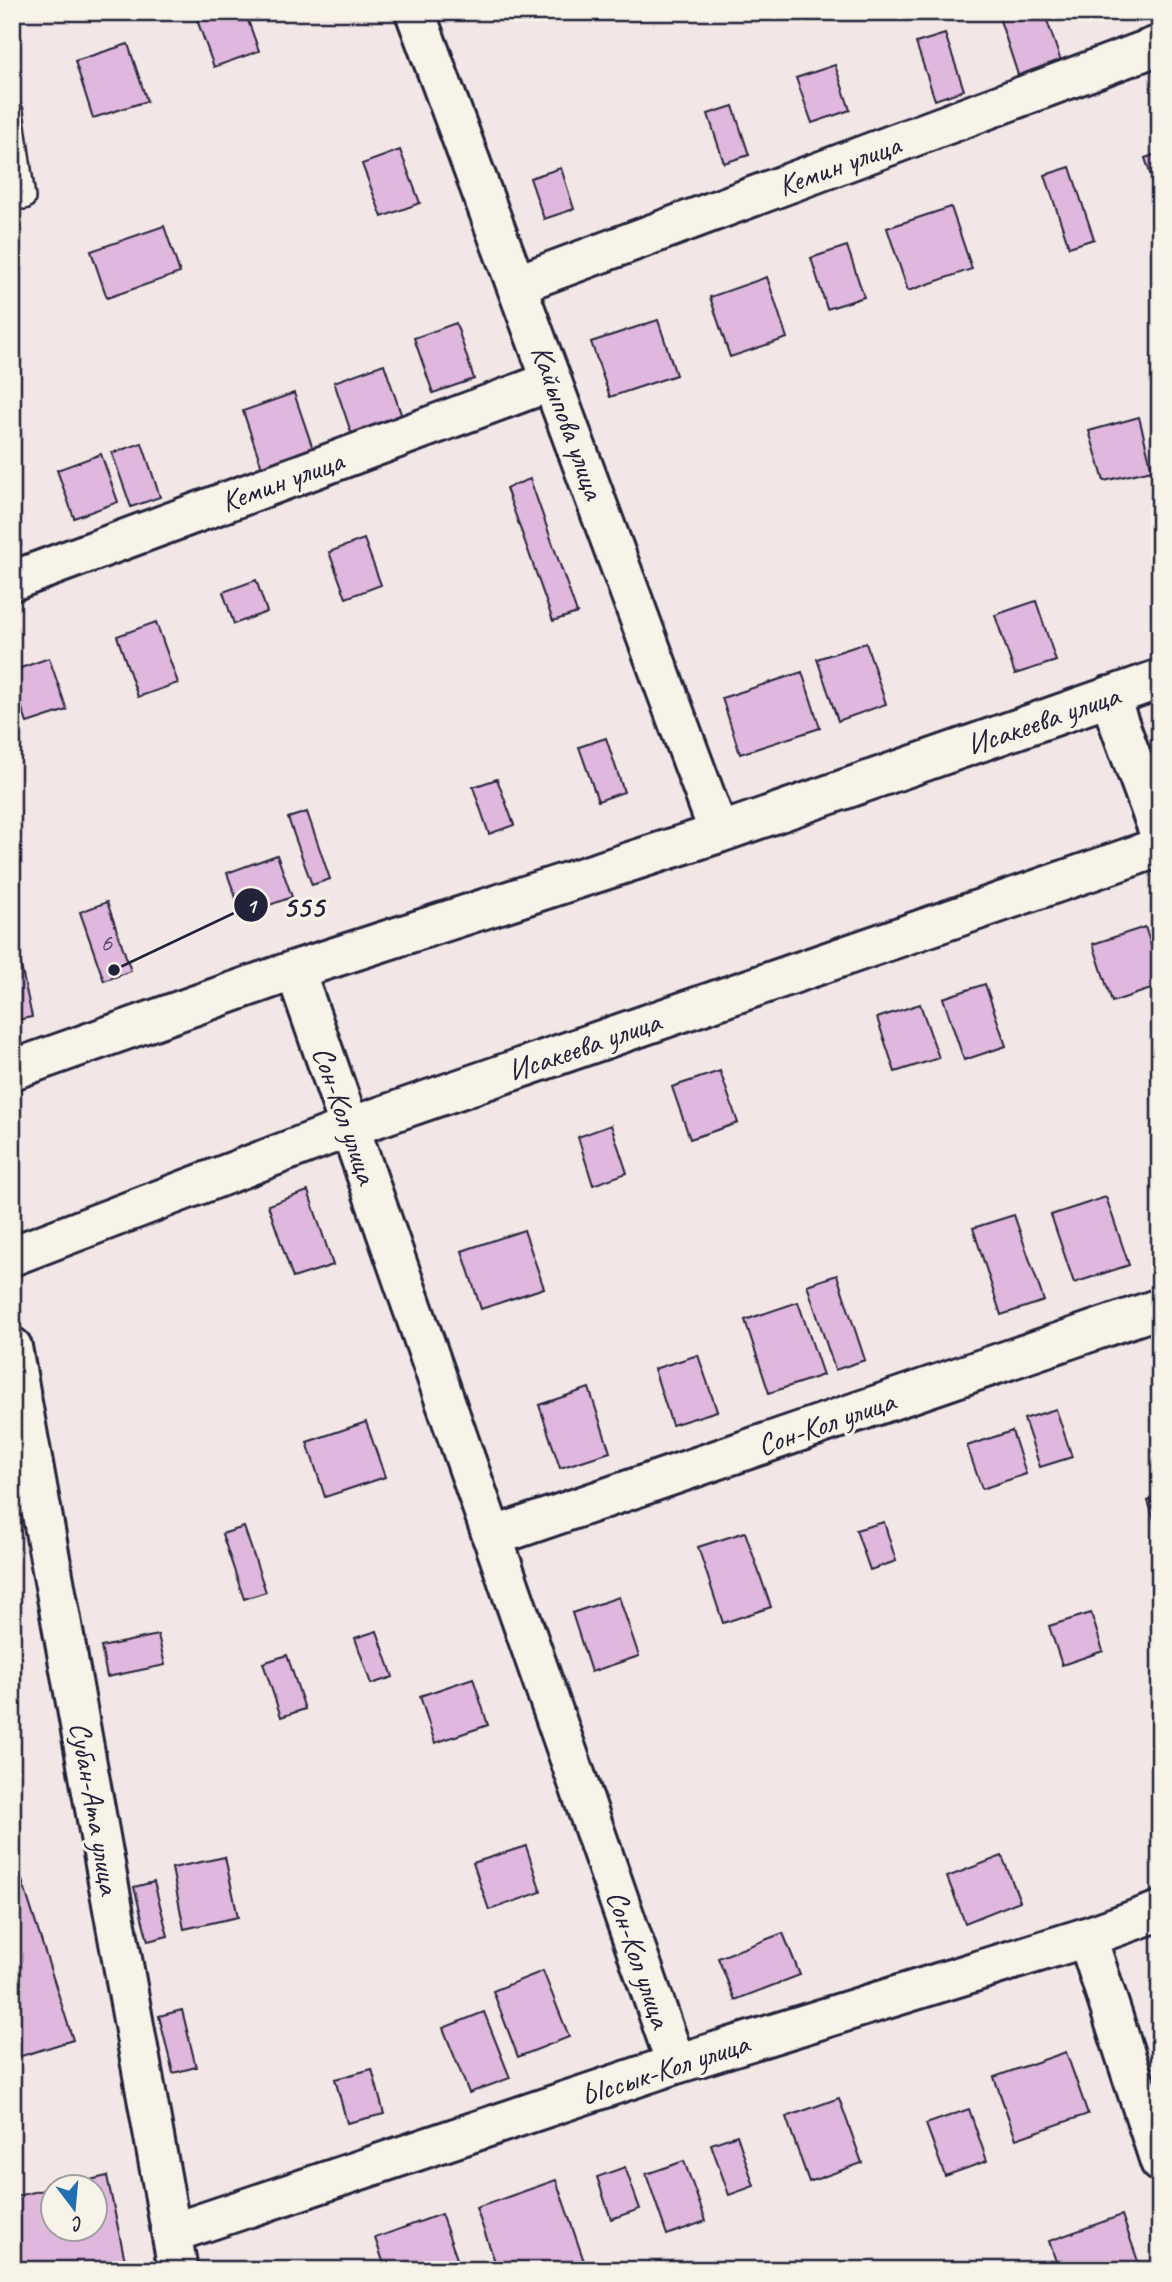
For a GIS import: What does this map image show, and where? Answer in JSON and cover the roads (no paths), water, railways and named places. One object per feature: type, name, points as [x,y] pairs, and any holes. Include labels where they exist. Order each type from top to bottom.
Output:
[{"type":"street","name":"Кайыпова улица","points":[[415,12],[518,284],[719,833]]},
{"type":"street","name":"Кемин улица","points":[[518,284],[1160,45]]},
{"type":"street","name":"Кемин улица","points":[[12,581],[552,381]]},
{"type":"street","name":"Исакеева улица","points":[[12,1070],[295,970],[719,833],[1160,679]]},
{"type":"street","points":[[1109,696],[1160,835]]},
{"type":"street","name":"Исакеева улица","points":[[12,1256],[350,1127],[1160,847]]},
{"type":"street","name":"Сон-Кол улица","points":[[295,970],[676,2064]]},
{"type":"street","name":"Сон-Кол улица","points":[[492,1537],[1160,1308]]},
{"type":"street","name":"Субан-Ата улица","points":[[12,1347],[178,2270]]},
{"type":"street","name":"Ыссык-Кол улица","points":[[172,2233],[676,2064],[1087,1937],[1160,1911]]},
{"type":"street","points":[[1087,1937],[1160,2162]]},
{"type":"lane","points":[[12,112],[24,198]]},
{"type":"place","name":"555","points":[[114,970]]}]
